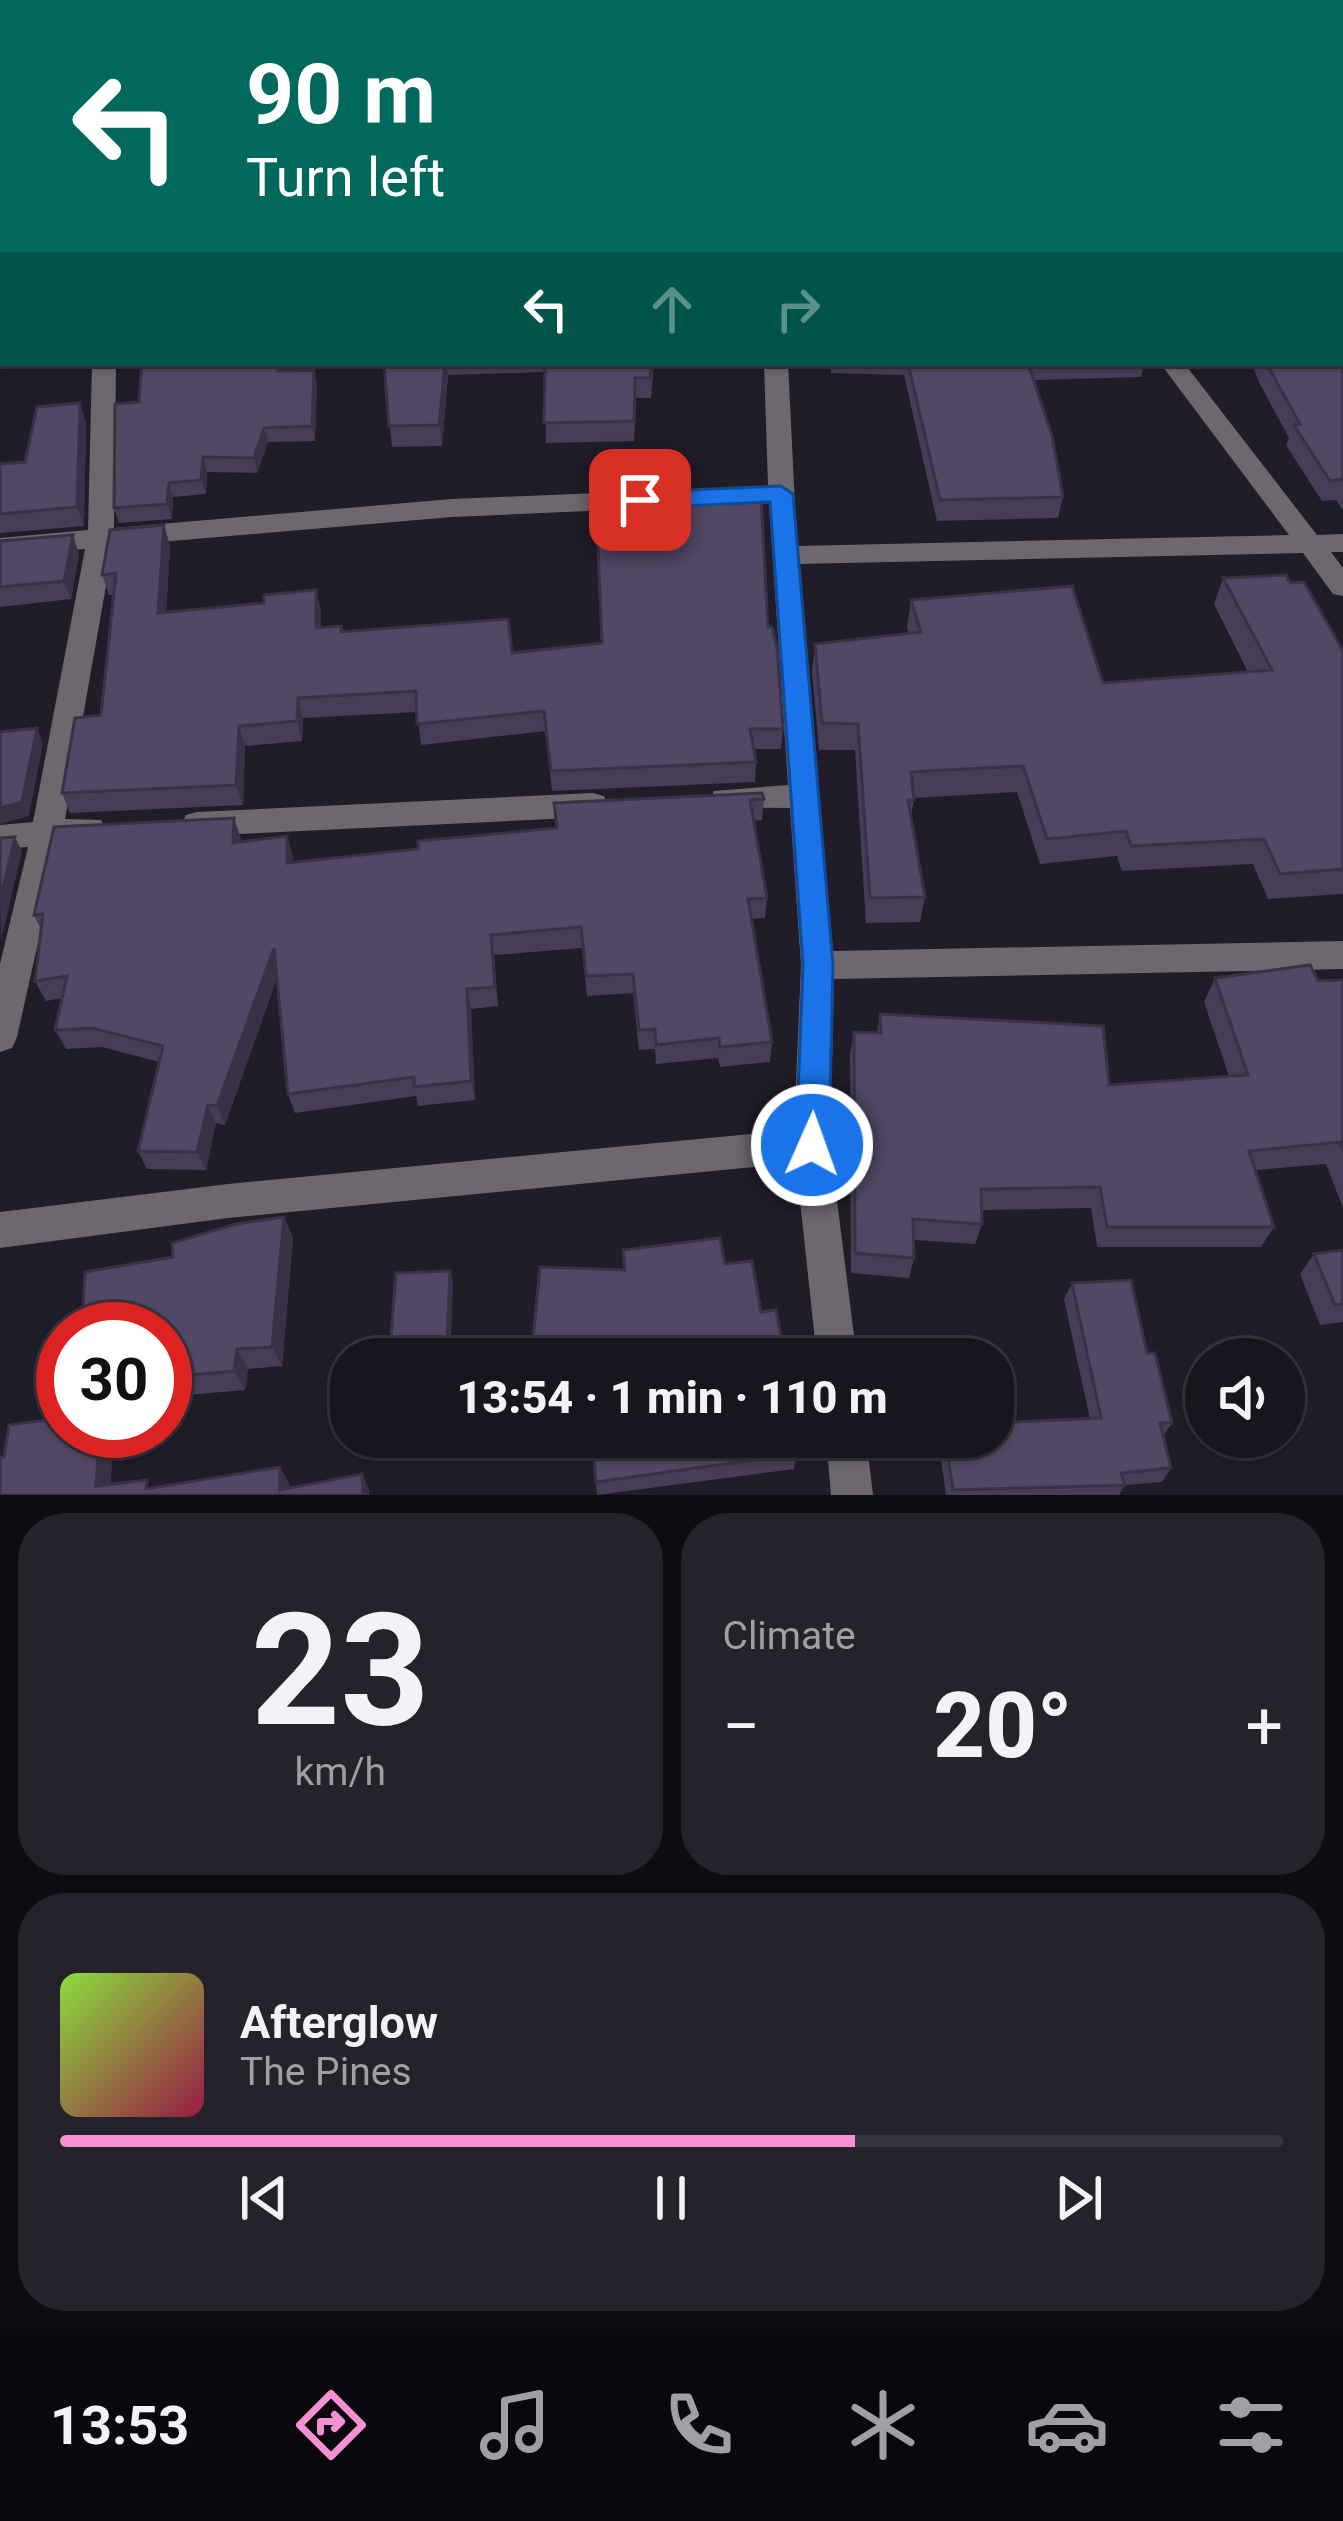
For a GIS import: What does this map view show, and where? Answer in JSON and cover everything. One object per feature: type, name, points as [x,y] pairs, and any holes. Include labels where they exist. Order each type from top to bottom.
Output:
[{"type":"street","points":[[0,1037],[47,830],[100,536],[104,366]]},
{"type":"street","points":[[776,366],[784,555],[818,965],[812,1145],[835,1338]]},
{"type":"street","points":[[1174,366],[1343,587]]},
{"type":"street","points":[[0,547],[452,508],[781,494]]},
{"type":"street","points":[[784,555],[1343,543]]},
{"type":"street","points":[[684,801],[802,796]]},
{"type":"street","points":[[165,825],[614,805]]},
{"type":"street","points":[[0,837],[118,827]]},
{"type":"street","points":[[818,965],[1343,955]]},
{"type":"street","points":[[0,1230],[228,1201],[812,1145]]},
{"type":"street","points":[[848,1458],[852,1495]]},
{"type":"building","points":[[142,366],[314,370],[312,426],[264,428],[254,458],[203,457],[201,480],[169,483],[167,504],[114,508],[115,404],[139,402]]},
{"type":"building","points":[[384,366],[445,366],[439,425],[389,426]]},
{"type":"building","points":[[545,366],[652,366],[650,378],[635,378],[634,421],[544,423]]},
{"type":"building","points":[[909,366],[1029,366],[1052,436],[1063,497],[940,500]]},
{"type":"building","points":[[1268,366],[1343,366],[1343,479],[1330,481],[1294,425],[1300,424]]},
{"type":"building","points":[[80,403],[77,507],[0,514],[0,464],[25,462],[37,407]]},
{"type":"building","points":[[596,498],[761,499],[768,627],[772,627],[777,648],[783,729],[750,729],[756,762],[551,771],[544,711],[417,724],[416,691],[298,698],[297,721],[239,726],[236,785],[62,793],[75,718],[101,715],[116,573],[102,575],[110,530],[164,525],[158,613],[264,603],[264,595],[316,590],[316,628],[341,626],[341,632],[508,619],[512,653],[602,643]]},
{"type":"building","points":[[73,535],[64,581],[0,587],[0,541]]},
{"type":"building","points":[[1286,575],[1290,583],[1304,582],[1343,651],[1343,869],[1280,874],[1264,839],[1131,846],[1126,831],[1047,839],[1023,766],[911,772],[914,800],[908,800],[925,897],[870,898],[858,724],[822,723],[815,644],[921,632],[911,600],[1072,586],[1103,683],[1272,670],[1223,578]]},
{"type":"building","points":[[37,728],[22,802],[0,808],[0,732]]},
{"type":"building","points":[[762,793],[764,799],[750,800],[767,898],[748,899],[772,1042],[720,1047],[719,1038],[656,1045],[655,1029],[639,1030],[633,974],[586,976],[581,927],[491,935],[495,987],[467,989],[471,1081],[414,1087],[414,1077],[288,1094],[274,948],[217,1106],[208,1105],[197,1152],[138,1151],[163,1046],[92,1028],[55,1030],[67,976],[35,981],[43,914],[34,915],[54,827],[234,818],[233,843],[287,836],[287,863],[418,849],[418,841],[557,828],[554,803]]},
{"type":"building","points":[[15,837],[0,900],[0,838]]},
{"type":"building","points":[[1310,965],[1318,981],[1343,980],[1343,1151],[1340,1142],[1249,1151],[1274,1227],[1107,1227],[1100,1187],[981,1189],[982,1224],[913,1219],[914,1258],[855,1253],[854,1032],[881,1033],[880,1014],[1103,1026],[1109,1085],[1248,1075],[1215,978]]},
{"type":"building","points":[[284,1217],[272,1347],[237,1349],[234,1371],[192,1375],[192,1302],[83,1302],[85,1272],[173,1257],[172,1243],[236,1224]]},
{"type":"building","points":[[720,1238],[725,1264],[752,1261],[761,1312],[776,1310],[781,1338],[533,1338],[540,1267],[625,1270],[623,1250]]},
{"type":"building","points":[[1343,1250],[1343,1304],[1335,1305],[1314,1254]]},
{"type":"building","points":[[450,1271],[447,1338],[391,1338],[396,1273]]},
{"type":"building","points":[[1131,1280],[1147,1353],[1155,1353],[1172,1423],[1160,1423],[1171,1468],[1121,1473],[1125,1485],[953,1490],[948,1458],[1014,1458],[1014,1422],[1101,1418],[1072,1283]]},
{"type":"building","points":[[36,1422],[36,1458],[98,1458],[96,1486],[147,1480],[146,1489],[280,1467],[280,1490],[362,1474],[363,1495],[0,1495],[0,1457],[4,1457],[9,1425]]},
{"type":"building","points":[[594,1458],[767,1458],[596,1482]]},
{"type":"route","points":[[640,500],[781,494],[818,965],[812,1145]]}]
